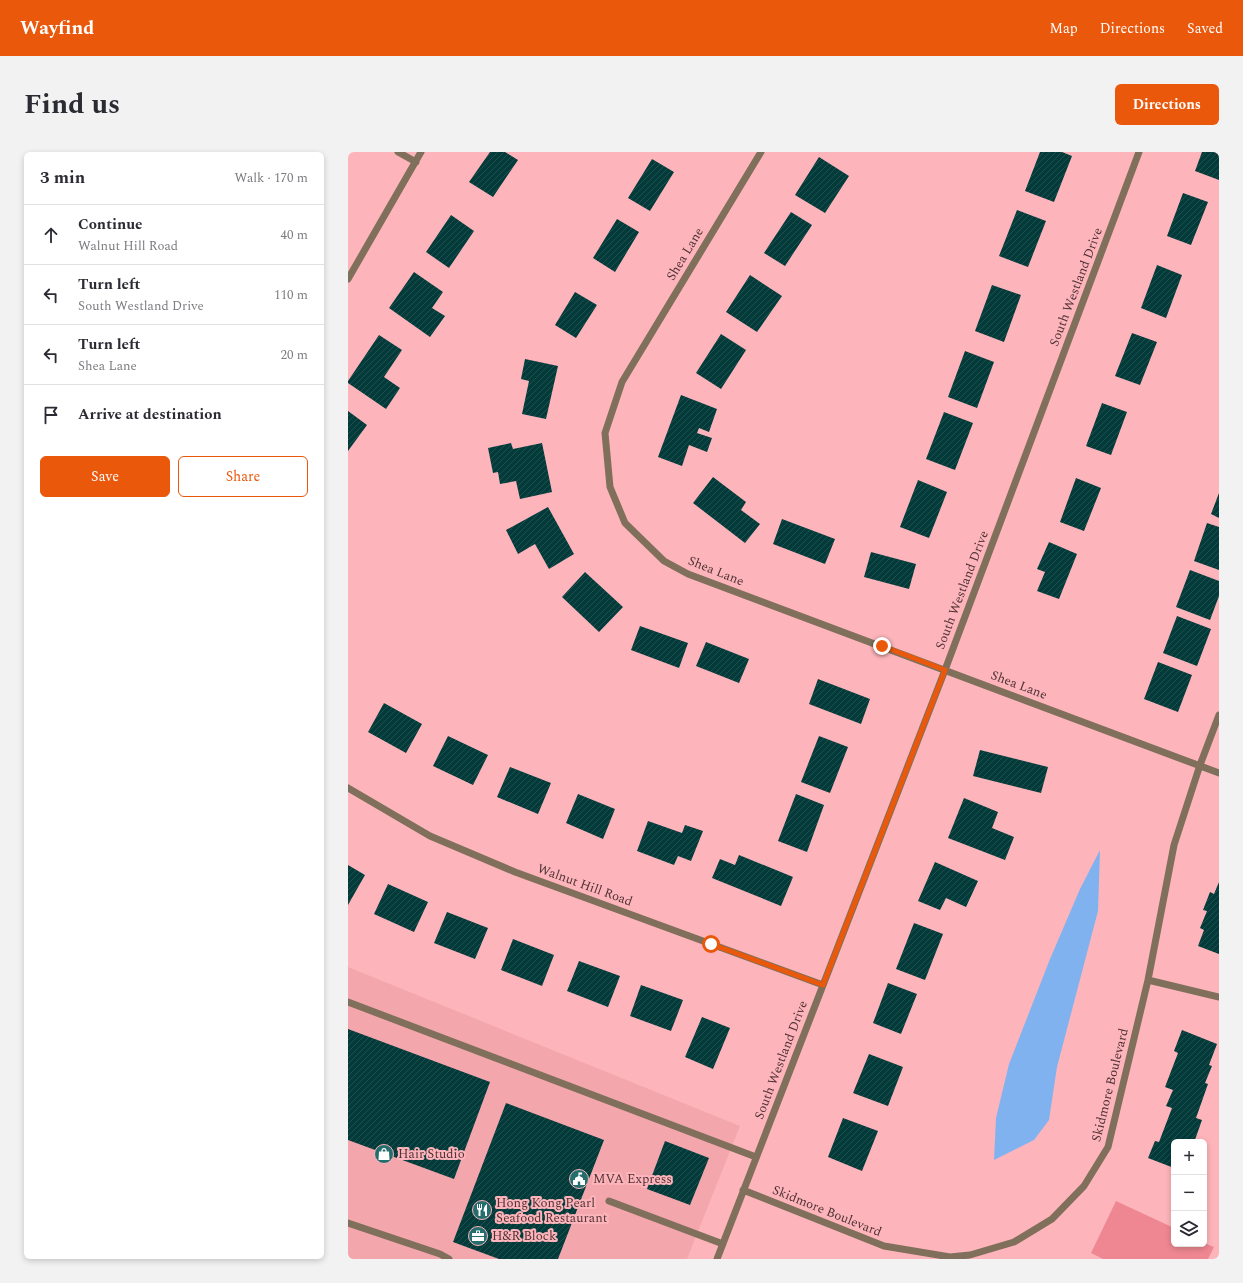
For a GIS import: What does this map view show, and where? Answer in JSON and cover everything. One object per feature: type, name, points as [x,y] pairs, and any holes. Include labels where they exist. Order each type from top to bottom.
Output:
[{"type":"street","points":[[398,152],[416,162]]},
{"type":"street","points":[[348,279],[422,152]]},
{"type":"street","name":"Shea Lane","points":[[761,152],[622,382],[605,433],[610,487],[625,523],[664,561],[688,574],[1219,773]]},
{"type":"street","name":"South Westland Drive","points":[[717,1259],[945,670],[1139,152]]},
{"type":"street","name":"Skidmore Boulevard","points":[[743,1190],[884,1246],[950,1257],[970,1255],[1014,1242],[1052,1219],[1084,1186],[1108,1147],[1148,980],[1174,845],[1200,766],[1219,715]]},
{"type":"street","name":"Walnut Hill Road","points":[[348,788],[430,836],[508,869],[823,985]]},
{"type":"street","points":[[1148,980],[1219,997]]},
{"type":"street","points":[[348,1002],[756,1157]]},
{"type":"street","points":[[609,1201],[723,1244]]},
{"type":"street","points":[[348,1223],[440,1254],[449,1259]]},
{"type":"shaded area","points":[[348,967],[740,1126],[687,1259],[348,1259]]},
{"type":"shaded area","points":[[1116,1201],[1171,1227],[1171,1247],[1207,1247],[1207,1244],[1214,1247],[1208,1259],[1103,1259],[1091,1253]]},
{"type":"water","points":[[1100,850],[1098,911],[1057,1067],[1049,1120],[1034,1140],[994,1160],[996,1118],[1009,1064],[1050,959],[1080,889]]},
{"type":"building","points":[[490,152],[505,152],[518,160],[493,197],[469,182]]},
{"type":"building","points":[[1040,152],[1062,152],[1072,156],[1054,202],[1025,191]]},
{"type":"building","points":[[1202,152],[1219,152],[1219,180],[1195,171]]},
{"type":"building","points":[[819,157],[849,176],[825,213],[795,195]]},
{"type":"building","points":[[652,159],[674,172],[650,211],[628,198]]},
{"type":"building","points":[[1183,193],[1208,202],[1191,245],[1167,236]]},
{"type":"building","points":[[1017,210],[1046,221],[1028,267],[999,256]]},
{"type":"building","points":[[791,212],[812,225],[785,266],[764,253]]},
{"type":"building","points":[[451,215],[474,231],[449,268],[426,252]]},
{"type":"building","points":[[617,219],[639,232],[615,272],[593,258]]},
{"type":"building","points":[[1157,265],[1182,275],[1166,318],[1141,308]]},
{"type":"building","points":[[414,272],[443,292],[432,308],[445,316],[430,337],[389,308]]},
{"type":"building","points":[[750,275],[782,296],[757,332],[726,312]]},
{"type":"building","points":[[992,285],[1021,295],[1004,342],[975,331]]},
{"type":"building","points":[[575,292],[597,305],[576,338],[555,325]]},
{"type":"building","points":[[1132,333],[1157,342],[1140,385],[1115,376]]},
{"type":"building","points":[[721,334],[746,350],[721,389],[696,373]]},
{"type":"building","points":[[379,335],[402,350],[384,377],[400,388],[386,409],[348,383]]},
{"type":"building","points":[[965,351],[994,362],[977,408],[948,397]]},
{"type":"building","points":[[525,359],[558,366],[546,419],[522,414],[529,381],[521,379]]},
{"type":"building","points":[[681,395],[717,409],[709,432],[699,428],[697,433],[712,438],[707,452],[689,445],[682,466],[658,457]]},
{"type":"building","points":[[1102,403],[1127,412],[1111,455],[1086,446]]},
{"type":"building","points":[[348,411],[367,425],[348,451]]},
{"type":"building","points":[[944,412],[973,423],[955,470],[926,459]]},
{"type":"building","points":[[511,443],[513,449],[542,443],[552,492],[520,499],[516,481],[500,484],[498,472],[493,473],[488,448]]},
{"type":"building","points":[[713,477],[746,502],[741,510],[760,524],[745,543],[693,503]]},
{"type":"building","points":[[1076,478],[1101,488],[1084,531],[1060,522]]},
{"type":"building","points":[[918,480],[947,492],[929,538],[900,527]]},
{"type":"building","points":[[1219,493],[1219,518],[1211,514]]},
{"type":"building","points":[[548,507],[574,554],[549,569],[535,544],[518,554],[506,530]]},
{"type":"building","points":[[782,519],[835,539],[825,564],[773,544]]},
{"type":"building","points":[[1207,523],[1219,527],[1219,570],[1194,561]]},
{"type":"building","points":[[1049,542],[1077,554],[1059,599],[1037,591],[1045,572],[1037,569]]},
{"type":"building","points":[[871,552],[916,564],[909,589],[864,577]]},
{"type":"building","points":[[1190,570],[1219,581],[1219,596],[1210,620],[1176,607]]},
{"type":"building","points":[[585,572],[623,607],[599,632],[562,597]]},
{"type":"building","points":[[1177,616],[1211,629],[1197,666],[1163,653]]},
{"type":"building","points":[[640,626],[688,643],[679,668],[631,650]]},
{"type":"building","points":[[706,642],[749,659],[739,683],[696,666]]},
{"type":"building","points":[[1158,662],[1192,675],[1178,712],[1144,699]]},
{"type":"building","points":[[818,679],[870,699],[861,724],[809,704]]},
{"type":"building","points":[[384,703],[422,724],[406,753],[368,732]]},
{"type":"building","points":[[448,736],[488,755],[473,785],[433,766]]},
{"type":"building","points":[[819,736],[848,747],[830,793],[801,782]]},
{"type":"building","points":[[980,750],[1048,767],[1041,793],[973,776]]},
{"type":"building","points":[[510,767],[551,783],[538,814],[497,797]]},
{"type":"building","points":[[578,794],[615,809],[603,839],[566,823]]},
{"type":"building","points":[[796,794],[824,805],[807,852],[778,841]]},
{"type":"building","points":[[964,798],[998,812],[992,828],[1014,837],[1005,860],[948,838]]},
{"type":"building","points":[[648,821],[682,833],[685,825],[703,831],[691,861],[678,856],[674,865],[637,851]]},
{"type":"building","points":[[739,855],[793,877],[781,906],[712,878],[720,859],[735,865]]},
{"type":"building","points":[[935,862],[978,881],[966,907],[946,898],[940,910],[918,901]]},
{"type":"building","points":[[348,865],[365,875],[348,905]]},
{"type":"building","points":[[1219,882],[1219,954],[1198,946],[1204,930],[1200,928],[1207,911],[1203,910],[1210,892],[1214,894]]},
{"type":"building","points":[[388,884],[428,902],[414,932],[374,914]]},
{"type":"building","points":[[447,912],[488,928],[475,959],[434,943]]},
{"type":"building","points":[[914,923],[943,934],[925,980],[896,969]]},
{"type":"building","points":[[513,939],[554,955],[542,986],[501,970]]},
{"type":"building","points":[[579,961],[620,976],[608,1007],[567,991]]},
{"type":"building","points":[[888,983],[917,994],[901,1034],[873,1023]]},
{"type":"building","points":[[641,985],[683,1000],[671,1031],[630,1016]]},
{"type":"building","points":[[702,1017],[730,1028],[713,1069],[685,1057]]},
{"type":"building","points":[[348,1029],[490,1082],[454,1179],[348,1140]]},
{"type":"building","points":[[1182,1030],[1217,1044],[1209,1065],[1212,1066],[1205,1083],[1208,1084],[1196,1118],[1202,1120],[1195,1139],[1171,1139],[1171,1167],[1148,1158],[1155,1141],[1159,1142],[1172,1108],[1166,1106],[1173,1090],[1165,1087],[1178,1053],[1174,1051]]},
{"type":"building","points":[[869,1054],[903,1067],[888,1106],[853,1093]]},
{"type":"building","points":[[506,1103],[604,1140],[558,1259],[499,1259],[453,1242]]},
{"type":"building","points":[[843,1118],[878,1131],[862,1171],[828,1157]]},
{"type":"building","points":[[665,1141],[709,1158],[690,1205],[647,1189]]},
{"type":"place","name":"Hair Studio","points":[[384,1154]]},
{"type":"place","name":"MVA Express","points":[[579,1179]]},
{"type":"place","name":"Hong Kong Pearl Seafood Restaurant","points":[[482,1210]]},
{"type":"place","name":"H&R Block","points":[[478,1236]]},
{"type":"route","points":[[711,944],[823,985],[945,670],[882,646]]}]
